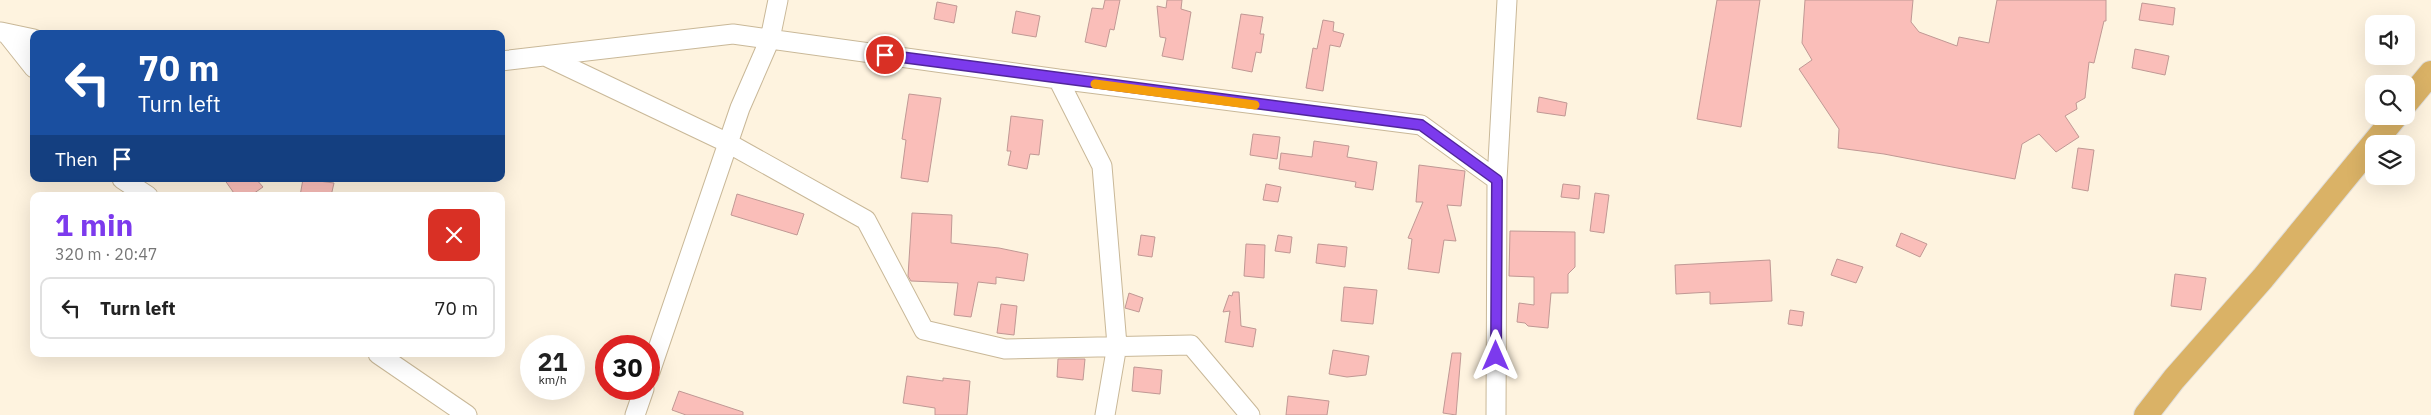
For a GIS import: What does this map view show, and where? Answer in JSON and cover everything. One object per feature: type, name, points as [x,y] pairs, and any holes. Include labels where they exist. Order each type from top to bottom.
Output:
[{"type":"main road","points":[[2415,92],[2431,73]]},
{"type":"main road","points":[[2146,415],[2174,379],[2263,278],[2389,125]]},
{"type":"street","points":[[660,342],[740,108],[770,39],[778,0]]},
{"type":"street","points":[[1496,415],[1497,180],[1507,0]]},
{"type":"street","points":[[3,33],[30,38]]},
{"type":"street","points":[[3,33],[30,63]]},
{"type":"street","points":[[505,61],[733,34],[1058,79],[1421,125],[1497,180]]},
{"type":"street","points":[[545,56],[728,143],[866,220],[924,330],[1005,349],[1117,345],[1191,345],[1250,415]]},
{"type":"street","points":[[1058,79],[1102,166],[1117,345],[1104,415]]},
{"type":"street","points":[[127,182],[142,192]]},
{"type":"street","points":[[382,357],[467,415]]},
{"type":"street","points":[[635,415],[640,400]]},
{"type":"building","points":[[1105,0],[1120,0],[1114,30],[1110,29],[1106,47],[1085,42],[1092,8],[1103,9]]},
{"type":"building","points":[[1167,0],[1182,0],[1181,9],[1191,12],[1183,60],[1162,56],[1166,38],[1160,37],[1157,6],[1166,8]]},
{"type":"building","points":[[1717,0],[1760,0],[1741,127],[1697,119]]},
{"type":"building","points":[[1805,0],[1913,0],[1911,22],[1919,32],[1957,46],[1959,37],[1989,43],[1997,0],[2106,0],[2106,21],[2104,21],[2094,63],[2089,62],[2085,98],[2076,103],[2077,109],[2065,116],[2079,137],[2056,152],[2039,134],[2022,144],[2015,179],[1884,154],[1838,148],[1839,129],[1799,69],[1812,60],[1802,43]]},
{"type":"building","points":[[937,2],[957,6],[954,23],[934,19]]},
{"type":"building","points":[[2142,3],[2175,8],[2173,25],[2139,20]]},
{"type":"building","points":[[1016,11],[1040,16],[1036,37],[1012,33]]},
{"type":"building","points":[[1241,14],[1263,17],[1260,34],[1264,34],[1261,53],[1256,52],[1252,72],[1232,68]]},
{"type":"building","points":[[1323,20],[1334,22],[1333,31],[1344,34],[1340,47],[1330,45],[1323,91],[1306,88],[1313,48],[1317,49]]},
{"type":"building","points":[[2135,49],[2169,56],[2165,75],[2132,68]]},
{"type":"building","points":[[909,94],[941,98],[928,182],[901,178],[906,140],[902,139]]},
{"type":"building","points":[[1539,97],[1567,103],[1565,116],[1537,112]]},
{"type":"building","points":[[1011,116],[1043,120],[1039,155],[1030,154],[1027,169],[1008,165],[1011,151],[1007,151]]},
{"type":"building","points":[[1253,134],[1280,137],[1277,159],[1250,155]]},
{"type":"building","points":[[1314,141],[1349,146],[1347,157],[1377,162],[1373,190],[1355,187],[1356,182],[1279,169],[1281,153],[1312,157]]},
{"type":"building","points":[[2078,148],[2094,150],[2088,191],[2072,188]]},
{"type":"building","points":[[1419,165],[1465,171],[1461,206],[1447,205],[1456,241],[1444,240],[1439,273],[1408,269],[1412,239],[1408,238],[1423,202],[1416,202]]},
{"type":"building","points":[[226,182],[259,182],[263,187],[256,192],[233,192]]},
{"type":"building","points":[[302,182],[334,183],[332,192],[301,192]]},
{"type":"building","points":[[1266,184],[1281,187],[1278,202],[1263,200]]},
{"type":"building","points":[[1563,184],[1580,186],[1579,199],[1561,197]]},
{"type":"building","points":[[1595,193],[1609,195],[1604,233],[1590,231]]},
{"type":"building","points":[[737,194],[804,214],[797,235],[731,215]]},
{"type":"building","points":[[912,213],[952,215],[951,243],[999,248],[1028,254],[1024,281],[996,277],[996,284],[978,282],[971,317],[954,315],[958,283],[911,281],[908,276]]},
{"type":"building","points":[[1510,231],[1575,232],[1575,267],[1568,274],[1568,293],[1551,293],[1548,328],[1528,326],[1525,323],[1517,322],[1519,303],[1534,305],[1534,277],[1509,276]]},
{"type":"building","points":[[1901,233],[1927,244],[1920,257],[1896,246]]},
{"type":"building","points":[[1141,235],[1155,237],[1152,257],[1138,255]]},
{"type":"building","points":[[1278,235],[1292,237],[1290,253],[1275,251]]},
{"type":"building","points":[[1246,244],[1265,245],[1264,278],[1244,276]]},
{"type":"building","points":[[1318,244],[1347,247],[1345,267],[1316,263]]},
{"type":"building","points":[[1837,259],[1863,267],[1856,283],[1831,275]]},
{"type":"building","points":[[1770,260],[1772,301],[1710,304],[1710,292],[1676,294],[1675,265]]},
{"type":"building","points":[[2175,274],[2206,278],[2201,310],[2171,306]]},
{"type":"building","points":[[1344,287],[1377,290],[1373,324],[1341,321]]},
{"type":"building","points":[[1233,292],[1239,292],[1241,326],[1256,329],[1253,347],[1225,342],[1230,311],[1223,312],[1229,295],[1232,296]]},
{"type":"building","points":[[1129,293],[1143,298],[1139,312],[1125,308]]},
{"type":"building","points":[[1001,304],[1017,306],[1014,335],[997,333]]},
{"type":"building","points":[[1790,310],[1804,312],[1802,326],[1788,324]]},
{"type":"building","points":[[1333,350],[1369,356],[1366,375],[1347,377],[1329,374]]},
{"type":"building","points":[[1452,353],[1461,353],[1456,415],[1443,413]]},
{"type":"building","points":[[1058,359],[1085,359],[1083,380],[1057,377]]},
{"type":"building","points":[[1134,367],[1162,370],[1160,394],[1132,391]]},
{"type":"building","points":[[907,376],[943,381],[943,378],[970,381],[967,415],[935,415],[935,408],[903,403]]},
{"type":"building","points":[[679,391],[743,412],[743,415],[686,415],[672,410]]},
{"type":"building","points":[[1288,396],[1329,401],[1327,415],[1286,415]]},
{"type":"slow traffic","points":[[1095,84],[1255,105]]},
{"type":"route","points":[[885,55],[1421,125],[1497,180],[1496,356]]}]
